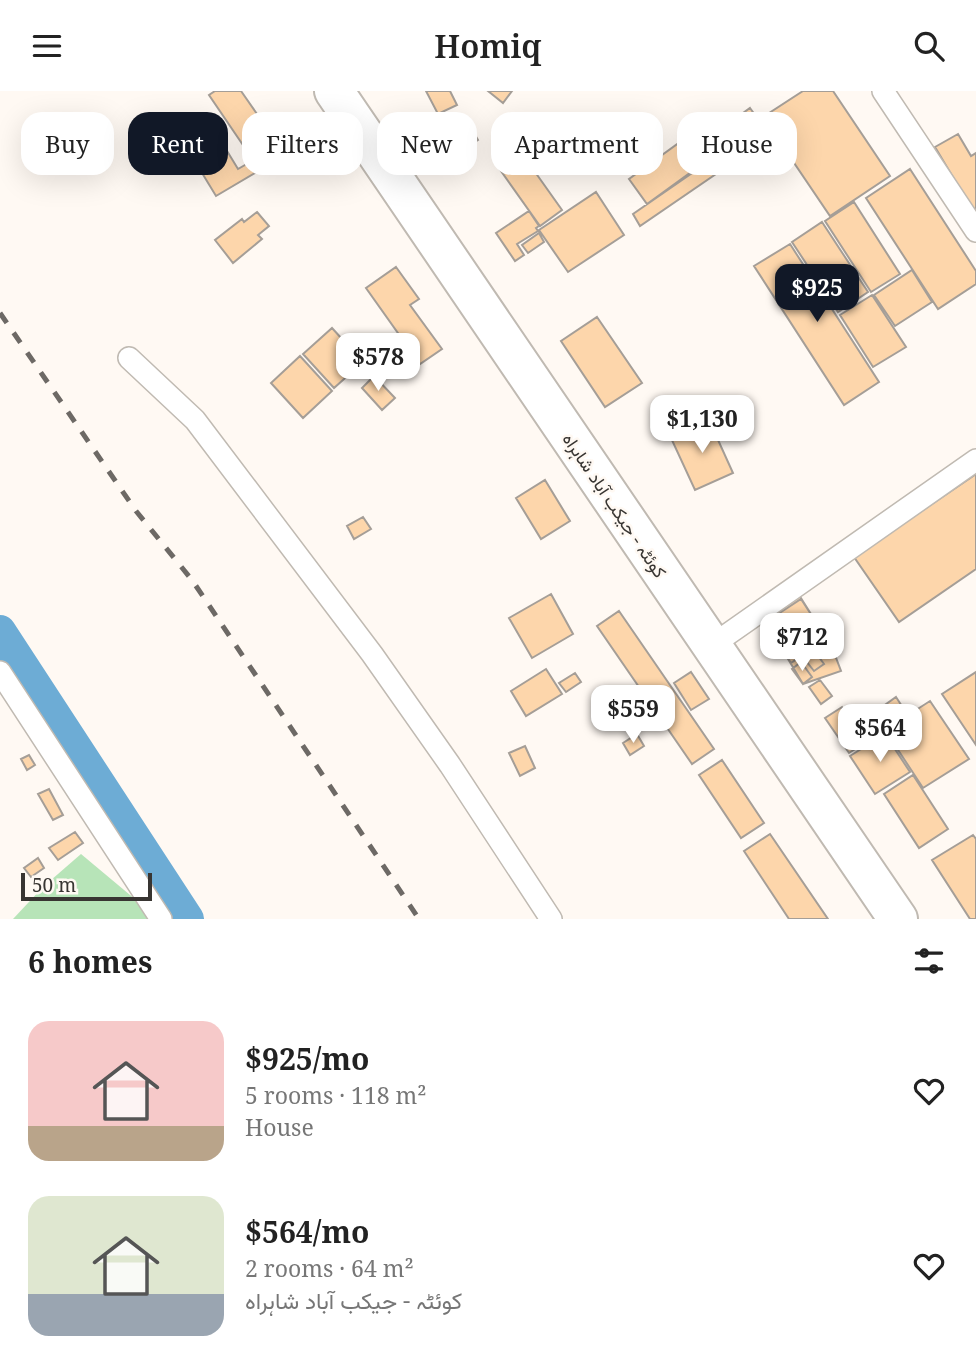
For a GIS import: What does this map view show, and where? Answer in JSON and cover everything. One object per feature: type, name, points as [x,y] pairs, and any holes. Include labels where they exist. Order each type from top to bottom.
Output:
[{"type":"highway","name":"کوئٹہ - جیکب آباد شاہراہ","points":[[334,91],[898,919]]},
{"type":"street","points":[[883,91],[976,230]]},
{"type":"street","points":[[130,358],[195,420],[372,654],[450,765],[551,919]]},
{"type":"street","points":[[711,646],[976,460]]},
{"type":"street","points":[[0,672],[161,919]]},
{"type":"green space","points":[[81,854],[136,900],[149,919],[13,919],[43,887]]},
{"type":"building","points":[[215,91],[241,91],[256,112],[242,112],[242,144],[228,123],[228,112],[221,112],[209,95]]},
{"type":"building","points":[[426,91],[450,91],[457,105],[437,112]]},
{"type":"building","points":[[488,91],[512,91],[503,103]]},
{"type":"building","points":[[803,91],[833,91],[890,176],[830,216],[797,167],[797,112],[771,112]]},
{"type":"building","points":[[958,134],[971,156],[976,153],[976,216],[935,147]]},
{"type":"building","points":[[677,144],[677,175],[687,175],[647,204],[629,179],[635,175],[663,175],[663,154]]},
{"type":"building","points":[[228,153],[238,169],[242,167],[242,175],[252,175],[216,196],[203,175],[228,175]]},
{"type":"building","points":[[910,169],[976,271],[976,284],[938,309],[866,198]]},
{"type":"building","points":[[504,175],[537,175],[562,210],[540,226]]},
{"type":"building","points":[[689,175],[714,175],[640,226],[633,214]]},
{"type":"building","points":[[596,192],[624,235],[568,272],[539,230]]},
{"type":"building","points":[[854,202],[900,274],[871,292],[825,221]]},
{"type":"building","points":[[529,211],[539,226],[536,228],[538,231],[517,244],[524,255],[515,261],[496,233]]},
{"type":"building","points":[[257,212],[269,226],[258,235],[262,239],[233,263],[215,240],[242,219],[244,222]]},
{"type":"building","points":[[822,222],[868,292],[838,312],[792,242]]},
{"type":"building","points":[[539,233],[544,242],[528,253],[522,245]]},
{"type":"building","points":[[790,244],[879,382],[844,405],[754,266]]},
{"type":"building","points":[[396,267],[419,299],[410,305],[442,349],[420,364],[366,288]]},
{"type":"building","points":[[912,270],[932,302],[895,326],[874,295]]},
{"type":"building","points":[[872,295],[906,347],[873,367],[840,315]]},
{"type":"building","points":[[597,317],[642,383],[605,407],[561,341]]},
{"type":"building","points":[[332,328],[363,362],[334,388],[303,354]]},
{"type":"building","points":[[300,356],[332,391],[303,418],[271,383]]},
{"type":"building","points":[[374,376],[395,398],[382,410],[362,388]]},
{"type":"building","points":[[709,420],[733,473],[695,490],[671,438]]},
{"type":"building","points":[[976,474],[976,569],[899,622],[854,557]]},
{"type":"building","points":[[545,480],[570,521],[541,539],[516,498]]},
{"type":"building","points":[[363,517],[371,529],[354,539],[347,526]]},
{"type":"building","points":[[794,587],[816,622],[825,629],[841,671],[803,684],[766,622]]},
{"type":"building","points":[[551,594],[573,634],[532,658],[509,618]]},
{"type":"building","points":[[801,599],[816,622],[782,645],[766,622]]},
{"type":"building","points":[[619,611],[714,749],[692,764],[597,626]]},
{"type":"building","points":[[810,630],[819,643],[791,663],[782,649]]},
{"type":"building","points":[[813,649],[824,664],[814,671],[803,657]]},
{"type":"building","points":[[801,662],[812,677],[803,684],[792,669]]},
{"type":"building","points":[[546,669],[562,694],[526,716],[511,691]]},
{"type":"building","points":[[691,672],[709,699],[691,710],[674,683]]},
{"type":"building","points":[[976,672],[976,745],[942,694]]},
{"type":"building","points":[[575,673],[581,682],[566,692],[559,683]]},
{"type":"building","points":[[820,680],[832,696],[821,704],[809,687]]},
{"type":"building","points":[[896,697],[907,714],[868,741],[857,725]]},
{"type":"building","points":[[930,701],[969,759],[923,788],[885,730]]},
{"type":"building","points":[[842,707],[866,742],[849,753],[825,718]]},
{"type":"building","points":[[637,734],[644,746],[630,755],[623,743]]},
{"type":"building","points":[[885,734],[910,772],[875,794],[850,756]]},
{"type":"building","points":[[525,746],[535,768],[520,776],[509,753]]},
{"type":"building","points":[[29,755],[35,765],[27,770],[21,759]]},
{"type":"building","points":[[722,760],[764,823],[741,838],[699,775]]},
{"type":"building","points":[[913,775],[948,829],[919,848],[884,794]]},
{"type":"building","points":[[49,789],[63,815],[53,820],[38,794]]},
{"type":"building","points":[[75,832],[83,843],[58,860],[49,848]]},
{"type":"building","points":[[770,834],[828,919],[789,919],[744,851]]},
{"type":"building","points":[[973,835],[976,839],[976,919],[970,919],[932,860]]},
{"type":"building","points":[[38,858],[44,868],[31,877],[24,868]]},
{"type":"waterway","points":[[0,631],[188,919]]},
{"type":"railway","points":[[0,313],[136,511],[192,580],[419,919]]}]
